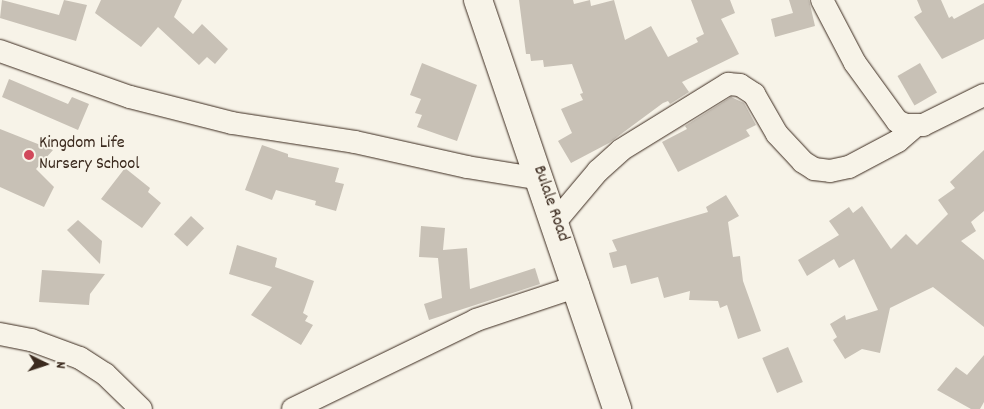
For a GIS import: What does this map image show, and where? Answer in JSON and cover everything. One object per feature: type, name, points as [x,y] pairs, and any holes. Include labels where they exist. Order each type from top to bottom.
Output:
[{"type":"street","name":"Bulale Road","points":[[478,0],[578,286],[617,409]]},
{"type":"street","points":[[822,0],[855,63],[891,115],[906,125],[915,126]]},
{"type":"street","points":[[0,51],[130,97],[232,123],[355,142],[467,167],[541,179]]},
{"type":"street","points":[[555,222],[598,171],[621,150],[728,84],[740,85],[754,94],[777,134],[803,162],[814,169],[830,171],[849,167],[898,141],[915,126],[984,95]]},
{"type":"street","points":[[293,409],[476,320],[578,286]]},
{"type":"street","points":[[0,334],[48,345],[80,358],[105,374],[141,409]]},
{"type":"building","points":[[2,0],[59,15],[64,0],[87,5],[76,41],[0,18]]},
{"type":"building","points":[[101,0],[182,0],[174,17],[193,34],[202,24],[228,49],[215,64],[207,57],[199,65],[158,27],[141,47],[95,13]]},
{"type":"building","points":[[519,0],[573,0],[574,4],[590,0],[591,6],[614,0],[625,40],[651,26],[668,57],[698,42],[696,38],[704,34],[691,0],[730,0],[735,13],[721,19],[739,54],[682,82],[689,92],[670,104],[668,101],[663,103],[609,143],[571,163],[558,141],[572,133],[561,109],[583,100],[580,94],[583,93],[572,64],[544,67],[543,60],[531,61],[530,54],[526,54]]},
{"type":"building","points":[[789,0],[809,0],[815,26],[775,37],[771,19],[793,13]]},
{"type":"building","points":[[917,0],[941,0],[949,18],[952,16],[954,19],[984,3],[984,39],[942,59],[914,17],[922,12]]},
{"type":"building","points":[[422,63],[477,85],[457,141],[417,127],[422,115],[415,113],[421,99],[410,95]]},
{"type":"building","points":[[920,63],[937,92],[914,105],[897,76]]},
{"type":"building","points":[[9,79],[68,104],[72,97],[89,104],[78,130],[2,97]]},
{"type":"building","points":[[731,97],[744,103],[756,125],[746,130],[750,136],[678,172],[662,142],[687,129],[685,126]]},
{"type":"building","points":[[0,129],[53,150],[36,169],[54,187],[44,207],[0,187]]},
{"type":"building","points":[[262,145],[288,154],[288,157],[339,168],[335,182],[344,184],[336,211],[315,205],[316,201],[276,190],[272,200],[245,190]]},
{"type":"building","points":[[984,150],[984,211],[971,222],[976,231],[961,241],[984,260],[984,327],[933,287],[890,308],[880,353],[862,349],[845,359],[833,340],[837,337],[830,324],[845,315],[846,320],[878,310],[854,259],[839,268],[834,259],[807,276],[798,260],[839,235],[829,221],[849,207],[853,213],[862,206],[891,249],[906,234],[917,245],[948,214],[938,200],[955,188],[950,182]]},
{"type":"building","points":[[125,168],[150,188],[148,192],[161,203],[142,228],[101,199]]},
{"type":"building","points":[[726,195],[739,216],[728,222],[733,257],[740,256],[743,281],[761,331],[738,339],[727,305],[720,308],[718,301],[689,300],[690,291],[664,298],[658,277],[631,284],[626,265],[613,268],[609,253],[617,251],[612,240],[708,212],[706,207]]},
{"type":"building","points":[[191,216],[204,228],[187,247],[174,234]]},
{"type":"building","points":[[78,220],[102,241],[100,264],[67,230]]},
{"type":"building","points":[[421,226],[445,228],[443,250],[467,248],[470,289],[535,268],[540,284],[429,320],[424,304],[442,298],[438,258],[419,257]]},
{"type":"building","points":[[237,245],[277,258],[275,267],[314,281],[303,313],[308,316],[305,321],[313,325],[301,345],[251,315],[272,287],[229,274]]},
{"type":"building","points":[[42,270],[105,274],[90,294],[89,305],[39,302]]},
{"type":"building","points":[[788,347],[803,382],[777,393],[762,358]]},
{"type":"building","points":[[984,355],[984,402],[980,409],[971,409],[937,390],[956,367],[967,375]]},
{"type":"place","name":"Kingdom Life Nursery School","points":[[29,155]]}]
